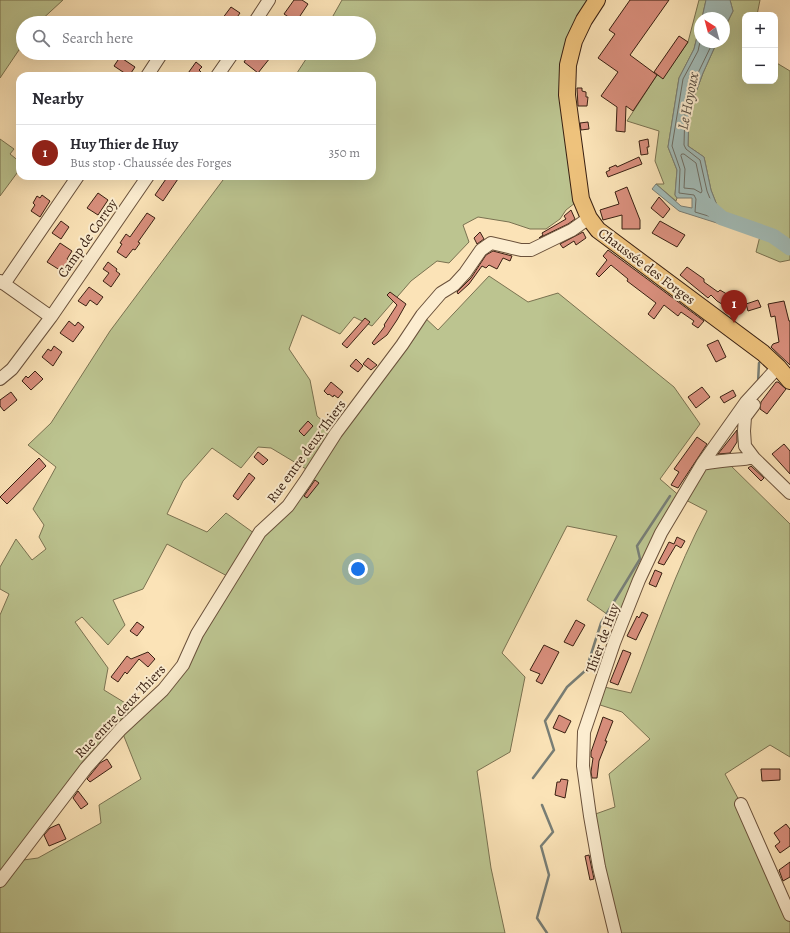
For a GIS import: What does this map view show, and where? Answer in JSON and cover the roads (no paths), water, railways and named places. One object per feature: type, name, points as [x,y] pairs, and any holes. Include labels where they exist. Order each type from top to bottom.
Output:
[{"type":"main road","name":"Chaussée des Forges","points":[[597,0],[584,20],[574,41],[568,64],[567,95],[581,199],[589,218],[598,230],[763,353],[790,381]]},
{"type":"street","points":[[259,16],[269,0]]},
{"type":"street","points":[[149,72],[157,60]]},
{"type":"street","points":[[220,72],[228,60]]},
{"type":"street","points":[[51,317],[2,282],[75,180]]},
{"type":"street","name":"Camp de Corroy","points":[[0,379],[12,369],[51,317],[145,180]]},
{"type":"street","name":"Rue entre deux Thiers","points":[[0,881],[86,768],[121,729],[163,690],[183,665],[197,634],[260,532],[288,506],[336,433],[402,345],[422,315],[441,293],[454,285],[465,273],[481,250],[491,243],[521,250],[532,250],[572,230],[589,218]]},
{"type":"street","name":"Thier de Huy","points":[[615,933],[601,874],[590,816],[583,766],[584,732],[614,643],[639,580],[661,533],[702,464],[746,402],[778,367]]},
{"type":"street","name":"Thier de Huy","points":[[754,458],[745,446],[744,431],[746,417],[764,391],[762,384]]},
{"type":"street","points":[[702,464],[725,460],[754,458],[790,493]]},
{"type":"street","points":[[741,804],[790,916]]},
{"type":"water","points":[[706,0],[730,0],[733,11],[730,17],[730,12],[703,12]]},
{"type":"water","points":[[714,48],[689,111],[688,146],[704,157],[711,190],[722,218],[720,224],[679,211],[652,189],[656,184],[681,206],[692,208],[692,198],[677,198],[675,195],[677,170],[668,147],[679,78],[694,49]]},
{"type":"waterway","name":"Le Hoyoux","points":[[707,205],[722,218],[773,236],[790,248]]},
{"type":"waterway","points":[[758,383],[759,363]]},
{"type":"waterway","points":[[533,778],[554,750],[545,721],[567,687],[586,670],[601,623],[640,559],[637,546],[670,496]]},
{"type":"waterway","points":[[542,805],[553,832],[541,846],[549,875],[537,918],[547,933]]},
{"type":"place","name":"Huy Thier de Huy","points":[[734,323]]}]
